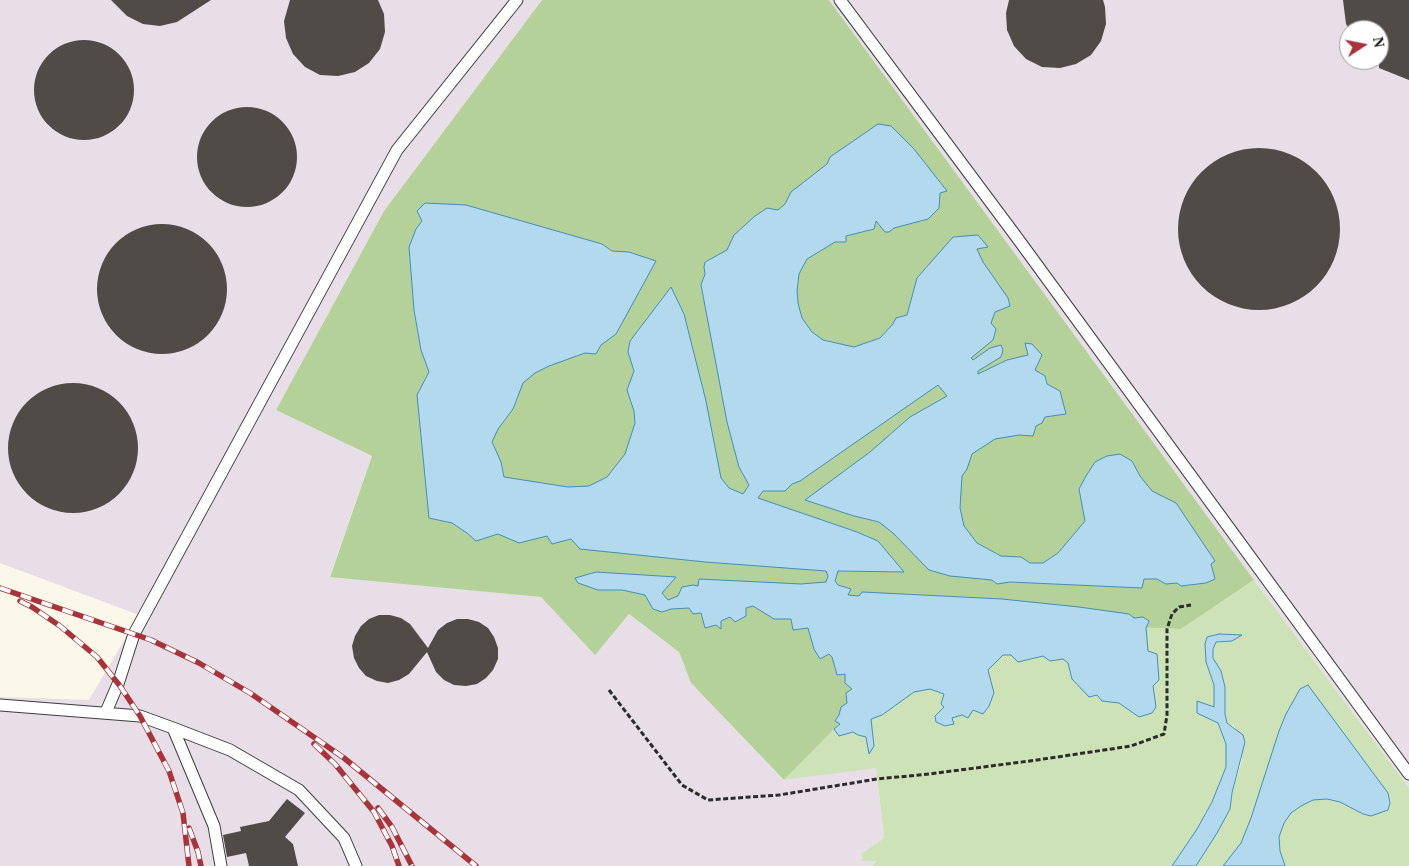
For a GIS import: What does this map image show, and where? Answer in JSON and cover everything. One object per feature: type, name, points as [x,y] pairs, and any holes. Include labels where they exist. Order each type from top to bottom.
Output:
[{"type":"lane","points":[[106,712],[118,684],[134,634],[397,150],[517,0]]},
{"type":"lane","points":[[840,0],[1018,239],[1409,774]]},
{"type":"lane","points":[[0,705],[140,716],[230,750],[299,790],[344,838],[356,866]]},
{"type":"lane","points":[[173,728],[214,826],[221,866]]},
{"type":"path","points":[[609,690],[682,785],[708,800],[778,795],[877,778],[929,774],[1037,760],[1131,746],[1164,734],[1167,715],[1167,629],[1172,614],[1179,606],[1191,605]]},
{"type":"shaded area","points":[[0,0],[542,0],[384,211],[276,410],[372,456],[330,576],[541,597],[595,654],[629,614],[679,652],[691,683],[784,780],[876,767],[884,838],[862,853],[862,860],[878,861],[872,866],[0,866],[0,697],[89,700],[139,615],[0,563]]},
{"type":"shaded area","points":[[829,0],[1409,0],[1409,788],[1254,580]]},
{"type":"green space","points":[[542,0],[829,0],[1254,580],[1181,629],[878,617],[840,723],[784,780],[691,683],[679,652],[629,614],[595,655],[541,597],[330,577],[372,456],[276,410],[384,211]]},
{"type":"green space","points":[[1254,580],[1409,788],[1409,866],[1196,866],[1230,809],[1232,793],[1242,759],[1235,727],[1227,723],[1225,687],[1221,671],[1213,658],[1213,649],[1216,642],[1225,642],[1219,634],[1207,638],[1205,644],[1206,662],[1214,685],[1214,707],[1226,744],[1226,767],[1212,802],[1197,829],[1172,866],[872,866],[877,861],[862,861],[862,853],[884,838],[876,768],[784,780],[840,723],[878,617],[1181,629]]},
{"type":"water","points":[[878,124],[891,126],[914,149],[947,191],[940,193],[939,208],[928,219],[894,228],[889,232],[885,232],[876,221],[874,229],[846,236],[846,242],[835,242],[807,259],[799,274],[797,291],[802,318],[812,332],[823,340],[854,347],[880,338],[896,318],[907,315],[917,278],[953,237],[978,235],[988,247],[977,249],[983,262],[1008,298],[1010,306],[995,312],[991,323],[996,329],[993,340],[971,358],[973,360],[990,348],[1001,345],[1003,350],[1001,357],[978,371],[978,374],[1007,360],[1028,355],[1025,343],[1032,344],[1042,355],[1035,370],[1045,376],[1047,384],[1060,391],[1066,414],[1045,417],[1042,423],[1036,426],[1033,436],[1019,435],[995,439],[972,454],[967,469],[962,476],[960,508],[964,526],[977,543],[1001,556],[1021,557],[1030,563],[1043,563],[1058,553],[1085,521],[1079,489],[1095,462],[1107,456],[1120,454],[1132,461],[1140,476],[1152,491],[1176,503],[1215,561],[1211,564],[1215,579],[1206,583],[1181,586],[1177,583],[1166,584],[1157,579],[1144,579],[1142,588],[1010,582],[997,584],[992,580],[950,576],[929,570],[893,533],[879,522],[805,500],[870,452],[910,417],[947,396],[938,385],[800,481],[792,484],[785,491],[763,491],[758,498],[878,541],[904,572],[838,571],[835,581],[838,585],[851,589],[848,595],[859,596],[862,592],[1002,599],[1129,614],[1134,618],[1143,617],[1149,621],[1146,628],[1148,651],[1157,654],[1159,680],[1153,686],[1156,707],[1152,713],[1139,717],[1119,703],[1102,701],[1097,695],[1089,697],[1072,679],[1068,663],[1063,659],[1050,661],[1043,656],[1018,662],[1011,655],[1003,655],[988,670],[994,693],[989,706],[983,714],[973,710],[968,718],[962,715],[952,718],[954,724],[945,726],[936,722],[935,716],[944,707],[941,704],[944,694],[930,689],[914,692],[882,715],[871,719],[874,746],[869,754],[866,737],[853,732],[839,736],[834,729],[840,724],[835,721],[841,707],[847,703],[846,693],[852,689],[845,683],[845,674],[837,675],[832,657],[829,654],[820,659],[814,649],[808,628],[793,630],[791,619],[774,619],[753,606],[746,608],[746,616],[735,622],[730,617],[721,621],[721,629],[716,625],[705,628],[701,613],[693,614],[689,608],[671,609],[662,612],[653,609],[645,595],[622,590],[598,590],[578,583],[575,578],[596,572],[676,577],[662,593],[668,600],[678,596],[682,587],[698,586],[699,579],[801,584],[826,582],[828,576],[826,571],[705,562],[580,549],[571,539],[552,544],[547,536],[519,543],[498,534],[476,541],[452,523],[429,518],[417,395],[429,372],[421,350],[414,310],[409,247],[416,229],[422,221],[417,211],[425,203],[466,205],[602,244],[612,251],[629,252],[656,261],[616,334],[601,345],[596,354],[585,353],[549,366],[535,373],[523,383],[513,409],[498,429],[492,442],[501,462],[504,477],[568,487],[589,486],[607,477],[625,454],[635,423],[634,411],[627,390],[634,371],[628,352],[630,341],[671,287],[684,314],[706,401],[721,478],[729,488],[743,494],[749,485],[739,467],[727,422],[701,285],[705,274],[705,262],[727,250],[734,235],[755,216],[767,208],[778,210],[785,204],[791,192],[827,164],[830,157]]},
{"type":"water","points":[[1219,634],[1242,635],[1232,641],[1216,642],[1213,649],[1213,658],[1221,671],[1225,687],[1227,723],[1243,735],[1245,742],[1232,793],[1230,809],[1217,833],[1196,866],[1172,866],[1197,829],[1212,802],[1226,767],[1226,744],[1218,723],[1197,713],[1197,701],[1214,707],[1214,685],[1206,662],[1205,644],[1207,637]]},
{"type":"water","points":[[1308,685],[1388,793],[1390,803],[1388,810],[1371,816],[1340,802],[1327,799],[1313,800],[1291,813],[1284,823],[1279,837],[1280,851],[1285,866],[1223,866],[1241,843],[1286,714],[1300,689]]},
{"type":"building","points":[[111,0],[211,0],[177,22],[160,26],[143,24],[127,16]]},
{"type":"building","points":[[290,0],[378,0],[384,14],[385,32],[380,49],[369,63],[355,72],[338,76],[320,75],[305,67],[293,54],[286,38],[284,21]]},
{"type":"building","points":[[1009,0],[1103,0],[1106,24],[1101,41],[1091,55],[1076,64],[1060,68],[1042,67],[1026,59],[1014,46],[1007,30],[1006,13]]},
{"type":"building","points":[[1343,0],[1409,0],[1409,80],[1384,70],[1389,70],[1389,20],[1346,20]]},
{"type":"building","points":[[84,40],[103,44],[120,54],[130,71],[134,90],[130,109],[120,126],[103,136],[84,140],[65,136],[48,126],[38,109],[34,90],[38,71],[48,54],[65,44]]},
{"type":"building","points":[[247,107],[257,108],[275,115],[289,129],[296,147],[296,167],[289,185],[275,199],[257,206],[247,207],[237,206],[219,199],[205,185],[198,167],[197,157],[198,147],[205,129],[219,115],[237,108]]},
{"type":"building","points":[[1267,148],[1290,154],[1310,166],[1322,178],[1337,205],[1340,229],[1337,253],[1334,260],[1322,280],[1310,292],[1283,307],[1251,310],[1228,304],[1208,292],[1196,280],[1181,253],[1178,221],[1184,198],[1196,178],[1208,166],[1235,151]]},
{"type":"building","points":[[162,224],[175,225],[187,229],[208,243],[222,264],[226,276],[226,302],[222,314],[208,335],[187,349],[175,353],[162,354],[149,353],[137,349],[116,335],[102,314],[98,302],[97,289],[98,276],[102,264],[116,243],[137,229],[149,225]]},
{"type":"building","points":[[73,383],[86,384],[98,388],[119,402],[133,423],[137,435],[137,461],[133,473],[119,494],[98,508],[86,512],[73,513],[60,512],[48,508],[27,494],[13,473],[9,461],[8,448],[9,435],[13,423],[27,402],[48,388],[60,384]]},
{"type":"building","points":[[379,615],[401,618],[410,624],[428,648],[438,630],[447,623],[457,619],[479,622],[488,628],[494,637],[498,648],[498,659],[493,670],[486,678],[477,684],[466,686],[454,685],[444,680],[436,672],[427,652],[409,674],[399,680],[388,683],[377,681],[366,676],[359,668],[354,658],[352,646],[361,626],[369,619]]},
{"type":"building","points":[[287,799],[305,813],[285,837],[293,844],[298,866],[249,866],[246,853],[227,857],[223,835],[241,831],[240,827],[269,821]]},
{"type":"railway","points":[[0,588],[151,640],[199,663],[250,693],[344,758],[476,866]]},
{"type":"railway","points":[[20,601],[60,626],[97,657],[120,686],[140,716],[169,771],[183,813],[189,866]]},
{"type":"railway","points":[[314,744],[335,764],[374,812],[392,846],[399,866]]},
{"type":"railway","points":[[378,808],[392,827],[412,866]]},
{"type":"railway","points":[[189,828],[201,866]]}]
